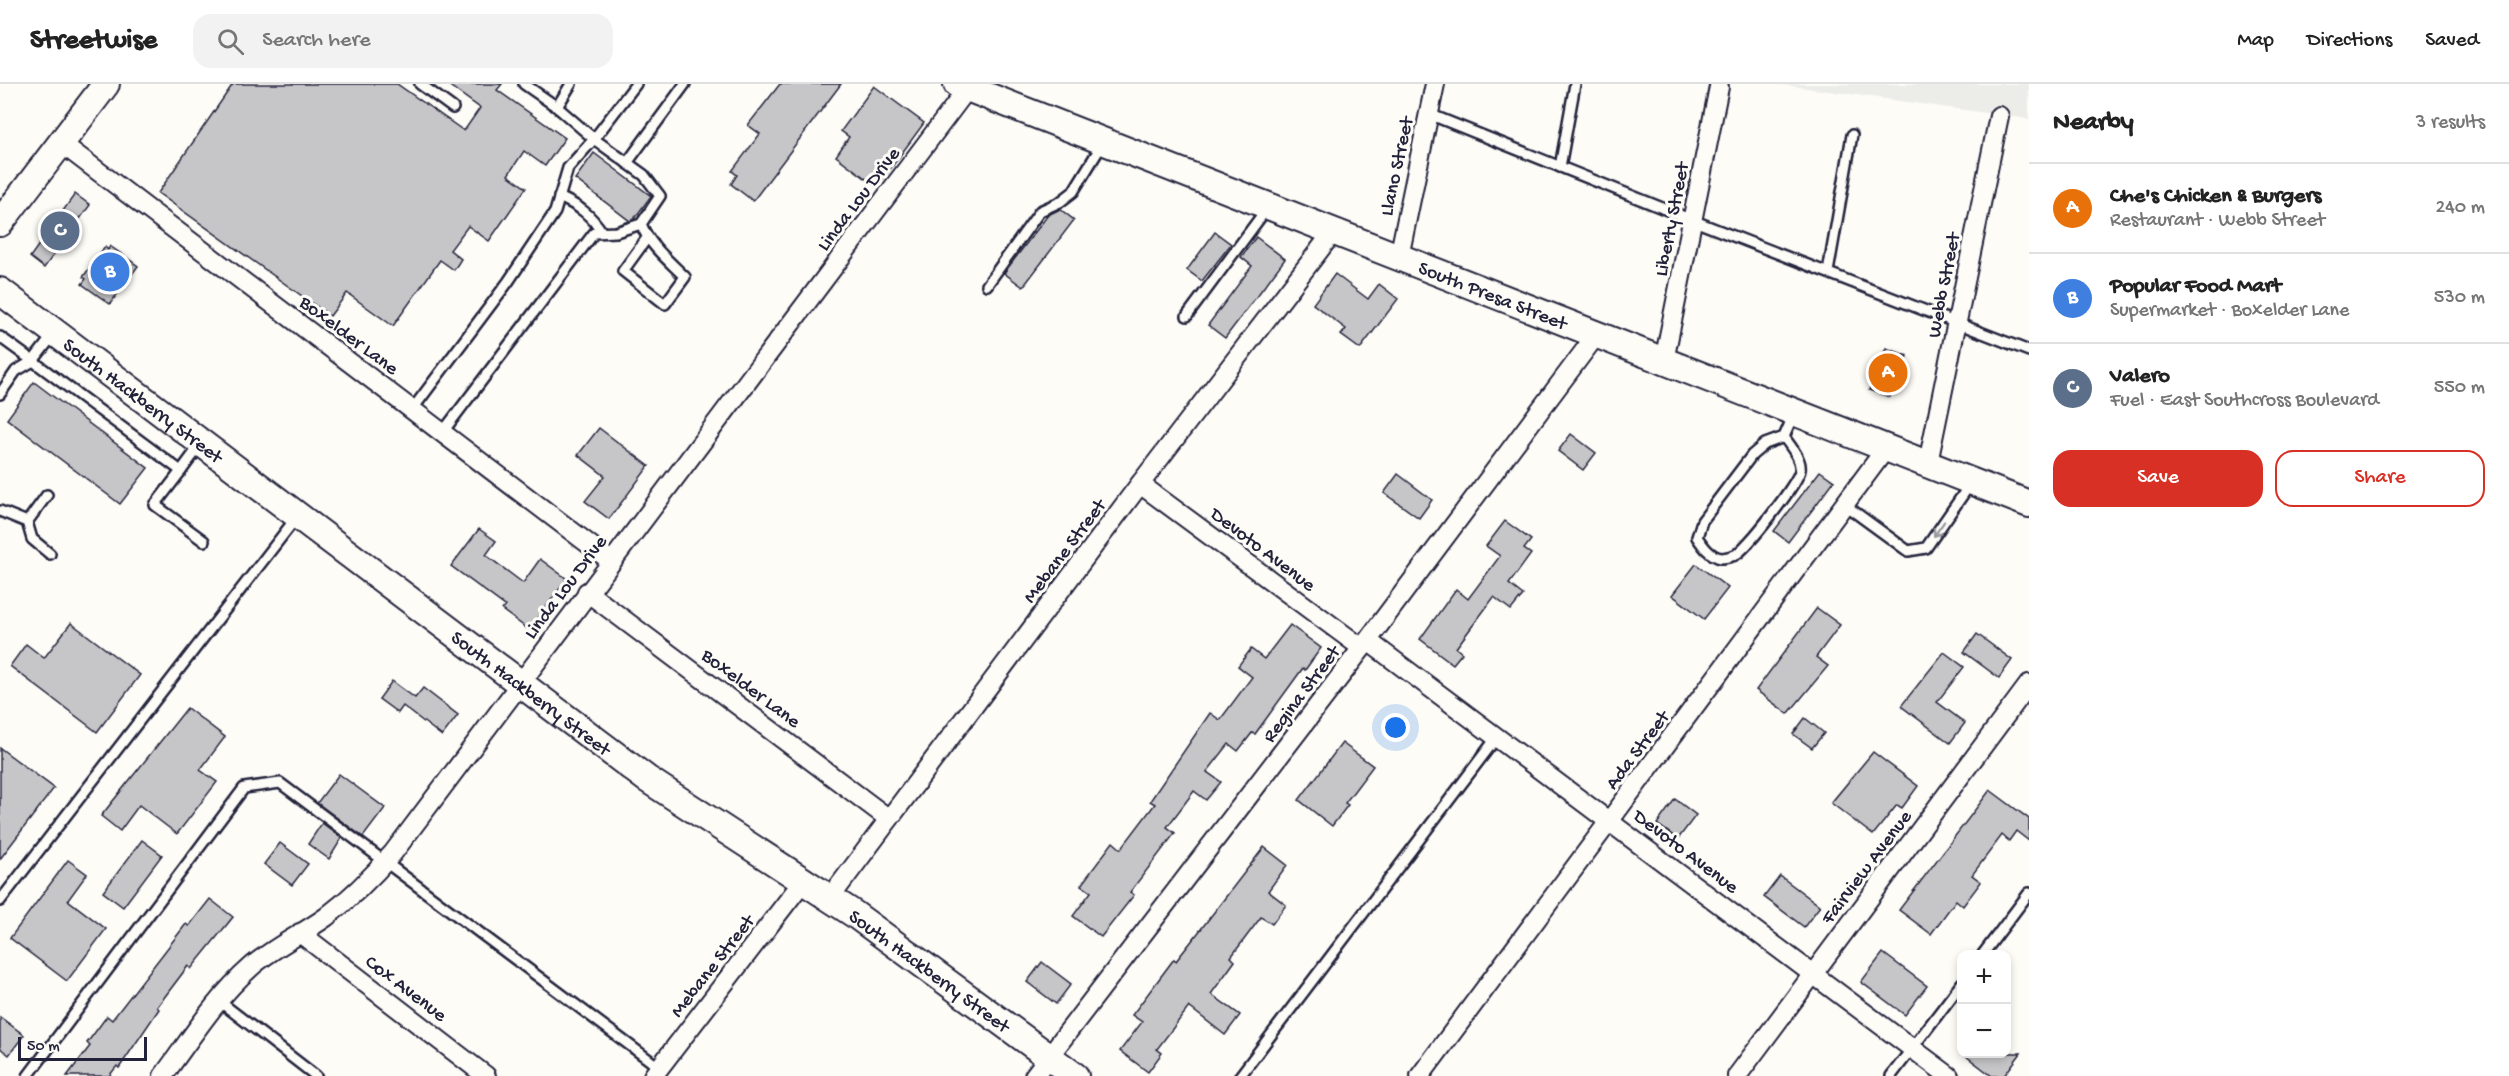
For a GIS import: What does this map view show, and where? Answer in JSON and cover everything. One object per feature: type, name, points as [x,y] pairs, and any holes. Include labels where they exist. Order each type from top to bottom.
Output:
[{"type":"main road","points":[[0,223],[105,84]]},
{"type":"main road","name":"South Presa Street","points":[[963,86],[2029,504]]},
{"type":"main road","name":"South Hackberry Street","points":[[5,298],[55,333],[647,778],[830,898],[1042,1066],[1075,1076]]},
{"type":"street","name":"Llano Street","points":[[1399,257],[1436,84]]},
{"type":"street","name":"Linda Lou Drive","points":[[163,1076],[219,1001],[248,969],[271,950],[300,933],[354,895],[385,862],[963,86]]},
{"type":"street","name":"Liberty Street","points":[[1664,361],[1719,87]]},
{"type":"street","name":"Webb Street","points":[[1928,463],[1999,116]]},
{"type":"street","name":"Boxelder Lane","points":[[60,143],[611,561]]},
{"type":"street","name":"Mebane Street","points":[[830,898],[1140,484],[1334,231]]},
{"type":"street","name":"Regina Street","points":[[1042,1066],[1365,645],[1597,334]]},
{"type":"street","name":"Ada Street","points":[[1420,1076],[1887,447]]},
{"type":"street","name":"Devoto Avenue","points":[[1140,484],[1497,737],[1949,1076]]},
{"type":"street","name":"Boxelder Lane","points":[[587,592],[889,819]]},
{"type":"street","name":"Fairview Avenue","points":[[1737,1076],[2029,684]]},
{"type":"street","name":"Mebane Street","points":[[657,1072],[804,880]]},
{"type":"street","name":"Cox Avenue","points":[[300,933],[486,1076]]},
{"type":"lane","points":[[420,84],[453,108]]},
{"type":"lane","points":[[442,433],[594,233],[616,232],[641,224],[660,196],[644,175],[524,84]]},
{"type":"lane","points":[[557,107],[571,84]]},
{"type":"lane","points":[[412,410],[508,282],[555,212],[568,168],[594,139],[636,84]]},
{"type":"lane","points":[[627,163],[685,84]]},
{"type":"lane","points":[[1560,167],[1575,84]]},
{"type":"lane","points":[[1429,114],[1692,220],[2029,351]]},
{"type":"lane","points":[[1827,272],[1852,135]]},
{"type":"lane","points":[[987,285],[1040,211],[1060,202],[1073,192],[1104,141]]},
{"type":"lane","points":[[559,196],[590,214],[602,232]]},
{"type":"lane","points":[[1187,316],[1269,205]]},
{"type":"lane","points":[[641,224],[647,238],[685,277],[665,304],[623,271],[647,238]]},
{"type":"lane","points":[[0,394],[16,372],[33,361],[55,333]]},
{"type":"lane","points":[[0,337],[181,471]]},
{"type":"lane","points":[[1784,437],[1798,459],[1801,469],[1796,482],[1736,554],[1721,558],[1705,550],[1697,537],[1702,521],[1752,455],[1765,444],[1784,437],[1795,412]]},
{"type":"lane","points":[[201,443],[155,505],[204,541]]},
{"type":"lane","points":[[1845,505],[1908,551],[1926,548],[1972,481]]},
{"type":"lane","points":[[27,522],[47,495]]},
{"type":"lane","points":[[0,511],[27,522]]},
{"type":"lane","points":[[0,901],[298,516]]},
{"type":"lane","points":[[27,522],[32,539],[50,554]]},
{"type":"lane","points":[[1240,1076],[1497,737]]},
{"type":"lane","points":[[28,1076],[244,788],[280,783],[657,1072]]},
{"type":"lane","points":[[1986,950],[2029,893]]},
{"type":"lane","points":[[1891,1076],[1957,990]]},
{"type":"lane","points":[[219,1001],[316,1076]]},
{"type":"shaded area","points":[[1778,84],[2029,84],[2029,119]]},
{"type":"building","points":[[233,84],[397,84],[464,131],[480,108],[447,84],[502,84],[497,90],[565,138],[545,166],[524,151],[508,175],[526,188],[489,241],[468,226],[450,250],[461,259],[454,270],[440,260],[393,326],[347,293],[330,316],[158,193]]},
{"type":"building","points":[[780,84],[841,84],[753,201],[731,184],[737,175],[732,171],[760,134],[748,125]]},
{"type":"building","points":[[874,86],[924,123],[877,187],[836,156],[849,137],[841,131]]},
{"type":"building","points":[[594,153],[651,196],[634,219],[630,221],[575,179]]},
{"type":"building","points":[[75,194],[90,205],[44,268],[30,257]]},
{"type":"building","points":[[1060,209],[1074,220],[1023,287],[1004,273],[1048,215]]},
{"type":"building","points":[[1215,232],[1231,244],[1202,281],[1187,270]]},
{"type":"building","points":[[1256,237],[1285,259],[1225,338],[1208,325],[1252,266],[1241,257]]},
{"type":"building","points":[[110,246],[138,266],[110,304],[82,284],[86,279],[83,277],[105,247],[108,250]]},
{"type":"building","points":[[1335,274],[1368,299],[1379,284],[1398,299],[1360,349],[1341,335],[1346,329],[1313,304]]},
{"type":"building","points":[[1886,348],[1908,356],[1890,397],[1869,390]]},
{"type":"building","points":[[34,382],[148,468],[120,504],[7,419]]},
{"type":"building","points":[[599,428],[649,466],[609,519],[585,501],[605,476],[578,455]]},
{"type":"building","points":[[1571,434],[1596,453],[1583,470],[1558,451]]},
{"type":"building","points":[[1820,471],[1834,481],[1788,542],[1774,531]]},
{"type":"building","points":[[1398,474],[1432,500],[1419,518],[1384,493]]},
{"type":"building","points":[[1505,521],[1531,540],[1524,549],[1531,554],[1509,584],[1523,595],[1511,610],[1494,597],[1456,648],[1462,653],[1453,664],[1420,639],[1456,589],[1468,599],[1500,556],[1486,546]]},
{"type":"building","points":[[479,529],[496,541],[486,555],[523,583],[540,559],[567,579],[529,630],[502,610],[505,606],[451,566]]},
{"type":"building","points":[[1696,564],[1728,588],[1704,619],[1672,595]]},
{"type":"building","points":[[1817,608],[1840,625],[1816,657],[1828,666],[1788,714],[1756,690]]},
{"type":"building","points":[[71,623],[140,675],[97,732],[10,666],[26,644],[44,658]]},
{"type":"building","points":[[1290,625],[1321,648],[1305,670],[1303,668],[1255,734],[1252,733],[1238,751],[1229,744],[1207,772],[1221,782],[1206,800],[1194,791],[1167,827],[1175,833],[1130,892],[1134,895],[1101,937],[1073,916],[1091,892],[1081,885],[1113,842],[1121,849],[1155,804],[1150,801],[1210,713],[1220,720],[1252,677],[1238,666],[1251,649],[1264,659]]},
{"type":"building","points":[[1977,634],[2012,660],[1999,678],[1964,652]]},
{"type":"building","points":[[1944,652],[1964,667],[1937,702],[1965,723],[1950,743],[1901,706]]},
{"type":"building","points":[[392,681],[415,698],[423,688],[458,715],[442,736],[403,706],[398,713],[379,699]]},
{"type":"building","points":[[187,708],[225,737],[200,770],[217,782],[177,834],[139,805],[120,831],[101,816]]},
{"type":"building","points":[[1805,718],[1824,733],[1812,748],[1793,734]]},
{"type":"building","points":[[1342,743],[1373,766],[1345,803],[1348,805],[1332,826],[1299,800]]},
{"type":"building","points":[[0,748],[54,788],[0,859]]},
{"type":"building","points":[[1873,752],[1918,786],[1902,808],[1897,805],[1873,835],[1831,803]]},
{"type":"building","points":[[339,774],[385,808],[363,837],[317,803]]},
{"type":"building","points":[[1990,790],[2029,819],[2029,841],[2016,831],[2009,841],[2002,835],[1972,875],[1981,882],[1963,906],[1956,900],[1931,934],[1899,910]]},
{"type":"building","points":[[1675,799],[1696,815],[1678,839],[1657,824]]},
{"type":"building","points":[[322,823],[342,838],[329,859],[308,844]]},
{"type":"building","points":[[142,840],[162,855],[123,907],[103,892]]},
{"type":"building","points":[[280,843],[308,864],[292,885],[264,864]]},
{"type":"building","points":[[1264,847],[1287,865],[1268,891],[1286,905],[1272,924],[1261,917],[1231,957],[1235,961],[1211,994],[1240,1015],[1225,1035],[1189,1007],[1157,1049],[1162,1053],[1148,1072],[1120,1051],[1142,1022],[1132,1015]]},
{"type":"building","points":[[68,860],[87,874],[68,900],[106,929],[67,981],[10,938]]},
{"type":"building","points":[[1780,876],[1820,906],[1804,927],[1764,897]]},
{"type":"building","points":[[210,899],[233,917],[191,969],[188,966],[157,1007],[159,1009],[119,1068],[117,1066],[109,1076],[67,1076],[90,1046],[87,1043],[107,1016],[112,1020],[186,924],[189,926]]},
{"type":"building","points":[[1883,953],[1927,986],[1905,1015],[1861,982]]},
{"type":"building","points":[[1042,962],[1071,984],[1056,1004],[1027,982]]},
{"type":"building","points":[[0,1017],[24,1035],[9,1055],[0,1048]]},
{"type":"building","points":[[2011,1053],[2021,1053],[2004,1076],[1992,1076],[1969,1058],[2011,1058]]},
{"type":"place","name":"Valero","points":[[60,231]]},
{"type":"place","name":"Popular Food Mart","points":[[110,272]]},
{"type":"place","name":"Che's Chicken & Burgers","points":[[1888,373]]}]
